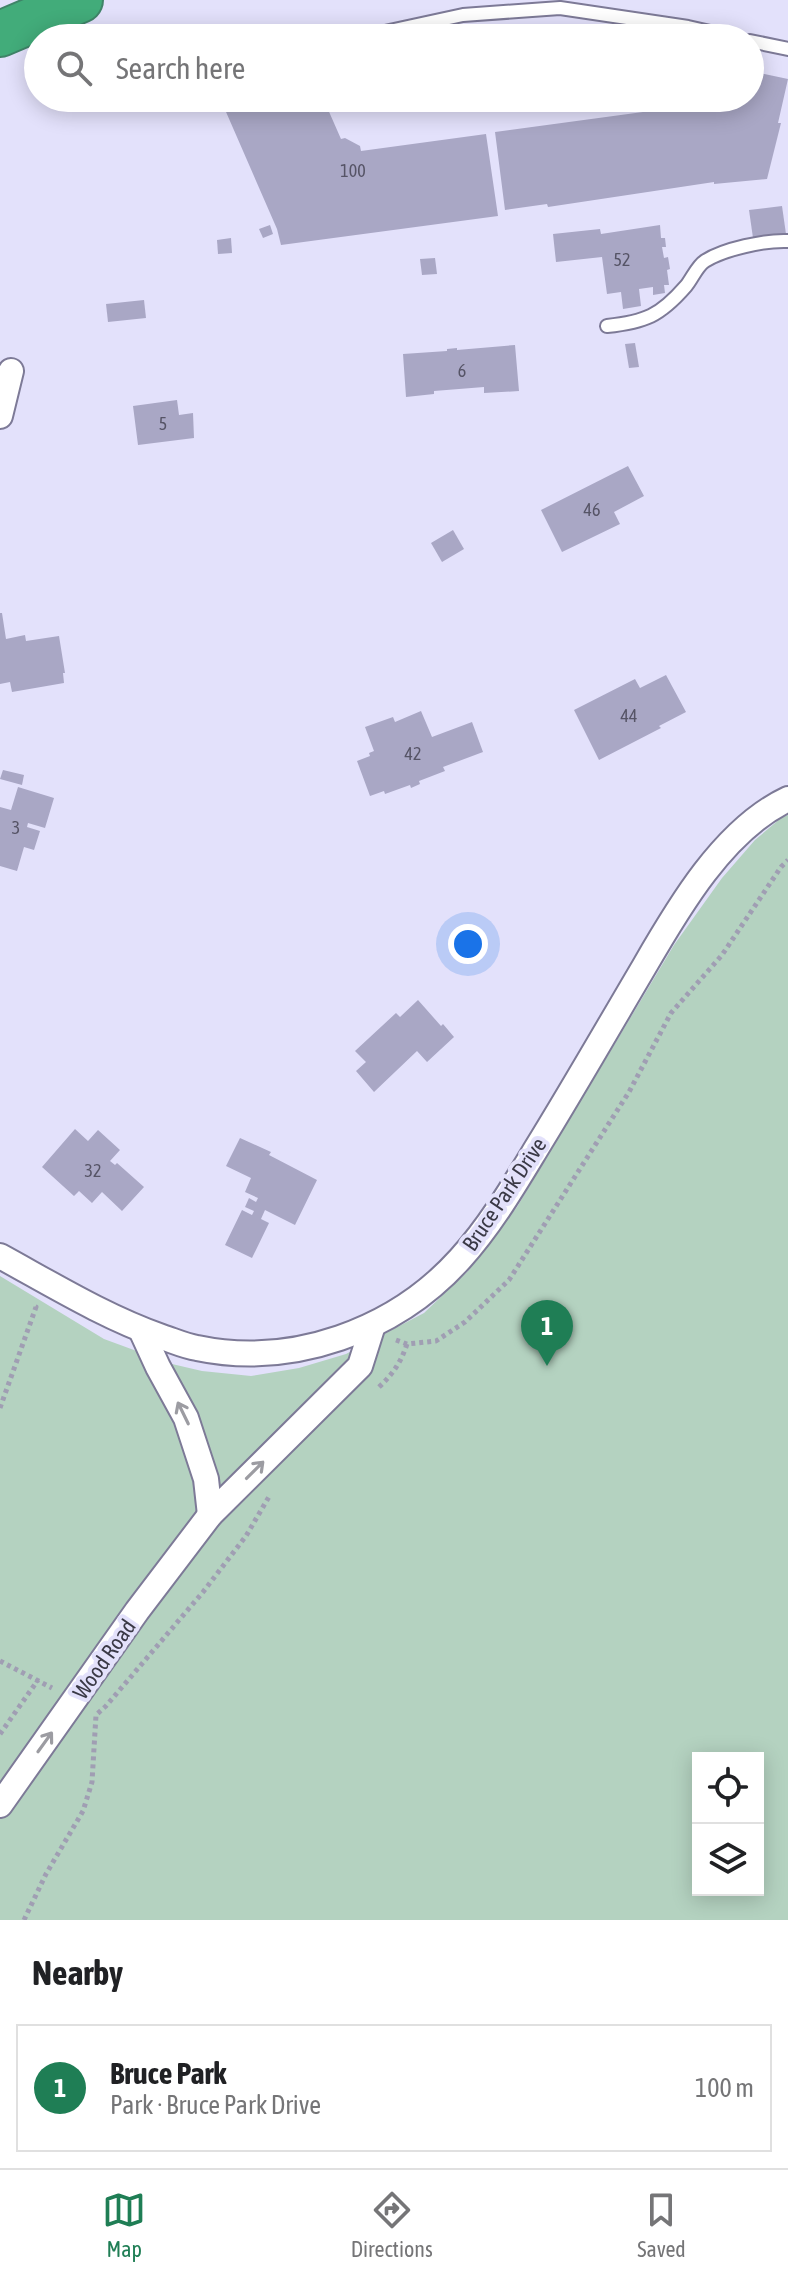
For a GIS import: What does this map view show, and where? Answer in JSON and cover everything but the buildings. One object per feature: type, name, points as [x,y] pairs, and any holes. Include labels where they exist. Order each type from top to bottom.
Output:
[{"type":"highway","points":[[0,34],[66,6],[94,0]]},
{"type":"street","points":[[1,408],[11,371]]},
{"type":"street","name":"Bruce Park Drive","points":[[0,1256],[141,1330],[194,1348],[234,1354],[266,1354],[339,1338],[373,1325],[421,1295],[460,1259],[503,1204],[658,942],[695,886],[725,848],[746,828],[788,799]]},
{"type":"street","name":"Wood Road","points":[[0,1805],[137,1611],[210,1515],[360,1366],[373,1325]]},
{"type":"street","points":[[141,1330],[186,1418],[206,1479],[210,1515]]},
{"type":"lane","points":[[422,24],[463,15],[560,8],[668,24]]},
{"type":"lane","points":[[764,44],[788,49]]},
{"type":"lane","points":[[607,326],[636,323],[664,309],[688,284],[703,262],[746,245],[788,241]]},
{"type":"path","points":[[373,1325],[398,1342],[436,1341],[465,1322],[509,1280],[629,1092],[671,1013],[722,955],[788,860]]},
{"type":"path","points":[[0,1408],[36,1307]]},
{"type":"path","points":[[370,1395],[391,1375],[402,1359],[407,1344]]},
{"type":"path","points":[[24,1920],[46,1874],[83,1811],[92,1782],[96,1715],[203,1592],[246,1536],[272,1490]]},
{"type":"path","points":[[0,1661],[58,1691]]},
{"type":"path","points":[[0,1734],[38,1680]]},
{"type":"green space","points":[[788,815],[788,1920],[0,1920],[0,1276],[104,1339],[172,1364],[202,1371],[251,1376],[299,1368],[346,1354],[424,1313],[469,1270],[517,1207],[674,945],[722,878],[755,840]]},
{"type":"place","name":"Bruce Park","points":[[547,1366]]}]
